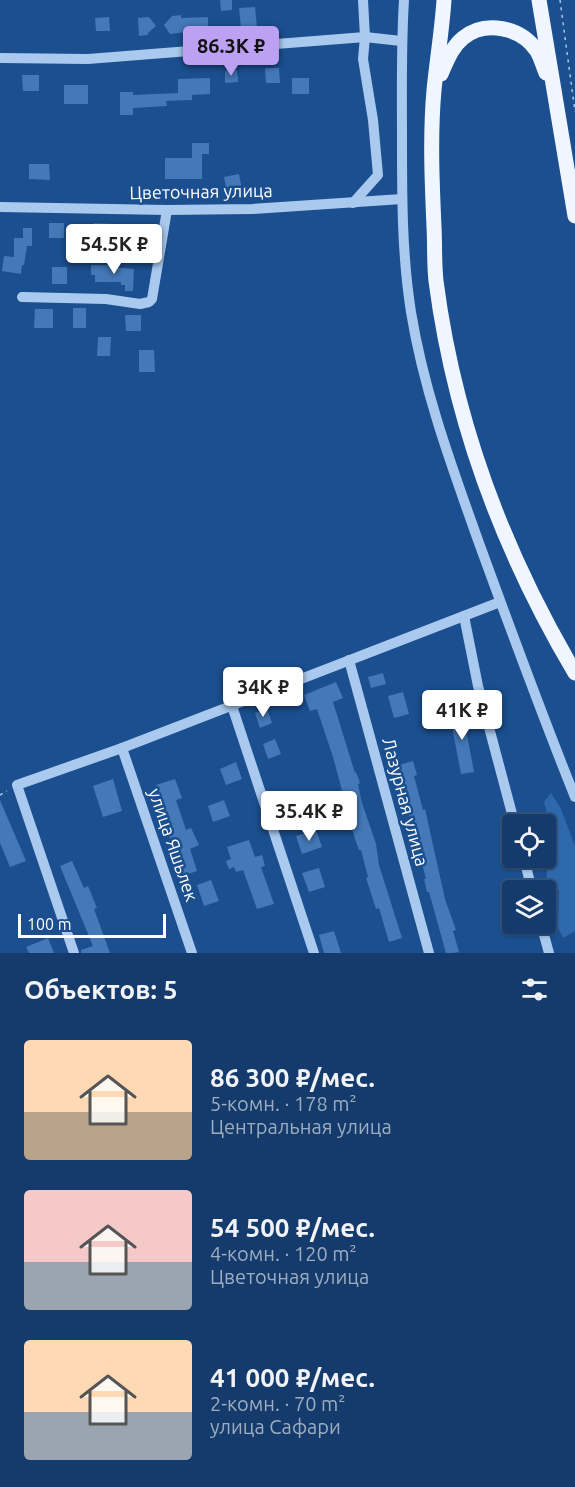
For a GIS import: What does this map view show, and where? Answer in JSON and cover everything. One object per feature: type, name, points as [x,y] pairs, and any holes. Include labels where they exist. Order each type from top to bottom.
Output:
[{"type":"main road","points":[[444,0],[434,92],[432,181],[436,280],[450,356],[470,442],[491,500],[520,567],[575,673]]},
{"type":"main road","points":[[539,0],[575,216]]},
{"type":"main road","points":[[434,92],[450,53],[464,37],[481,29],[495,27],[512,31],[528,41],[537,51],[555,92]]},
{"type":"street","points":[[353,203],[378,175],[373,120],[363,59],[365,37],[363,0]]},
{"type":"street","points":[[404,0],[401,41],[404,254],[410,302],[425,381],[446,451],[535,700],[575,797]]},
{"type":"street","points":[[0,58],[88,59],[365,37],[401,41]]},
{"type":"street","name":"Цветочная улица","points":[[0,207],[252,209],[402,199]]},
{"type":"street","points":[[22,297],[106,300],[140,304],[149,302],[152,299],[167,210]]},
{"type":"street","points":[[74,953],[17,785],[122,748],[500,602]]},
{"type":"street","points":[[464,616],[478,686],[512,814]]},
{"type":"street","name":"Лазурная улица","points":[[349,660],[429,953]]},
{"type":"street","points":[[232,706],[314,953]]},
{"type":"street","name":"улица Яшьлек","points":[[122,748],[192,953]]},
{"type":"street","points":[[544,934],[549,953]]},
{"type":"path","points":[[560,0],[575,112]]},
{"type":"shaded area","points":[[551,793],[561,809],[575,846],[575,931],[563,938],[558,928],[559,891],[556,889],[556,880],[546,880],[547,868],[556,868],[556,814],[547,814],[544,802]]},
{"type":"building","points":[[220,0],[232,0],[232,10],[221,11]]},
{"type":"building","points":[[255,7],[257,27],[241,28],[239,8]]},
{"type":"building","points":[[181,15],[181,18],[208,17],[208,37],[195,37],[195,31],[170,34],[164,25],[172,16]]},
{"type":"building","points":[[109,17],[110,31],[96,31],[95,18]]},
{"type":"building","points":[[149,17],[156,26],[148,35],[139,36],[138,18]]},
{"type":"building","points":[[265,68],[279,68],[280,83],[266,83]]},
{"type":"building","points":[[237,70],[238,82],[225,83],[225,71]]},
{"type":"building","points":[[22,75],[39,75],[39,91],[23,91]]},
{"type":"building","points":[[210,78],[210,94],[192,95],[192,100],[166,101],[167,106],[133,108],[133,115],[120,115],[120,92],[133,92],[133,95],[178,93],[178,79]]},
{"type":"building","points":[[292,78],[309,78],[309,94],[292,94]]},
{"type":"building","points":[[64,85],[88,85],[88,104],[64,104]]},
{"type":"building","points":[[192,143],[209,143],[209,154],[202,154],[202,179],[165,179],[165,158],[192,158]]},
{"type":"building","points":[[29,164],[49,164],[50,180],[29,179]]},
{"type":"building","points":[[239,174],[242,190],[227,193],[224,177]]},
{"type":"building","points":[[49,223],[64,223],[64,238],[49,238]]},
{"type":"building","points":[[94,223],[136,225],[135,239],[94,242],[94,239],[90,239],[90,229],[94,229]]},
{"type":"building","points":[[23,228],[32,228],[32,246],[27,246],[21,274],[2,271],[4,256],[14,257],[14,238],[23,238]]},
{"type":"building","points":[[91,265],[111,265],[111,267],[134,269],[133,291],[125,291],[125,285],[121,285],[121,282],[95,282],[95,275],[91,275]]},
{"type":"building","points":[[52,267],[67,267],[67,284],[52,284]]},
{"type":"building","points":[[73,308],[86,308],[86,328],[73,328]]},
{"type":"building","points":[[35,309],[53,309],[53,328],[34,328]]},
{"type":"building","points":[[125,315],[141,315],[141,331],[126,331]]},
{"type":"building","points":[[98,337],[111,337],[110,356],[97,356]]},
{"type":"building","points":[[139,350],[154,350],[155,372],[139,372]]},
{"type":"building","points":[[383,673],[386,684],[371,688],[368,677]]},
{"type":"building","points":[[336,682],[343,698],[333,702],[360,783],[358,784],[362,803],[402,938],[389,942],[379,908],[376,909],[366,878],[368,877],[361,850],[355,839],[333,757],[317,709],[310,711],[304,695]]},
{"type":"building","points":[[403,692],[409,714],[394,718],[388,696]]},
{"type":"building","points":[[462,708],[474,772],[461,774],[449,711]]},
{"type":"building","points":[[267,709],[272,723],[260,728],[255,713]]},
{"type":"building","points":[[275,739],[281,754],[268,759],[263,744]]},
{"type":"building","points":[[413,761],[417,775],[414,776],[423,810],[425,809],[445,899],[456,930],[453,931],[459,952],[446,953],[429,892],[427,892],[424,879],[426,879],[396,766]]},
{"type":"building","points":[[236,762],[242,779],[226,785],[220,769]]},
{"type":"building","points":[[113,779],[122,811],[103,817],[93,786]]},
{"type":"building","points":[[175,779],[182,798],[176,800],[186,830],[191,828],[199,845],[190,849],[197,871],[182,876],[177,862],[180,861],[163,815],[167,814],[156,785]]},
{"type":"building","points":[[0,800],[26,861],[10,867],[0,843]]},
{"type":"building","points":[[224,800],[230,816],[213,822],[208,806]]},
{"type":"building","points":[[316,830],[322,847],[302,854],[296,836]]},
{"type":"building","points":[[249,840],[255,857],[262,855],[265,866],[261,867],[274,904],[257,909],[243,870],[236,872],[234,867],[229,869],[226,861],[231,859],[227,847]]},
{"type":"building","points":[[72,861],[84,888],[88,886],[110,953],[81,953],[81,950],[93,946],[60,866]]},
{"type":"building","points":[[319,868],[325,887],[309,892],[302,873]]},
{"type":"building","points":[[211,880],[219,901],[204,906],[197,885]]},
{"type":"building","points":[[334,931],[341,953],[324,953],[319,935]]},
{"type":"building","points":[[48,938],[54,953],[29,953],[26,947]]}]
